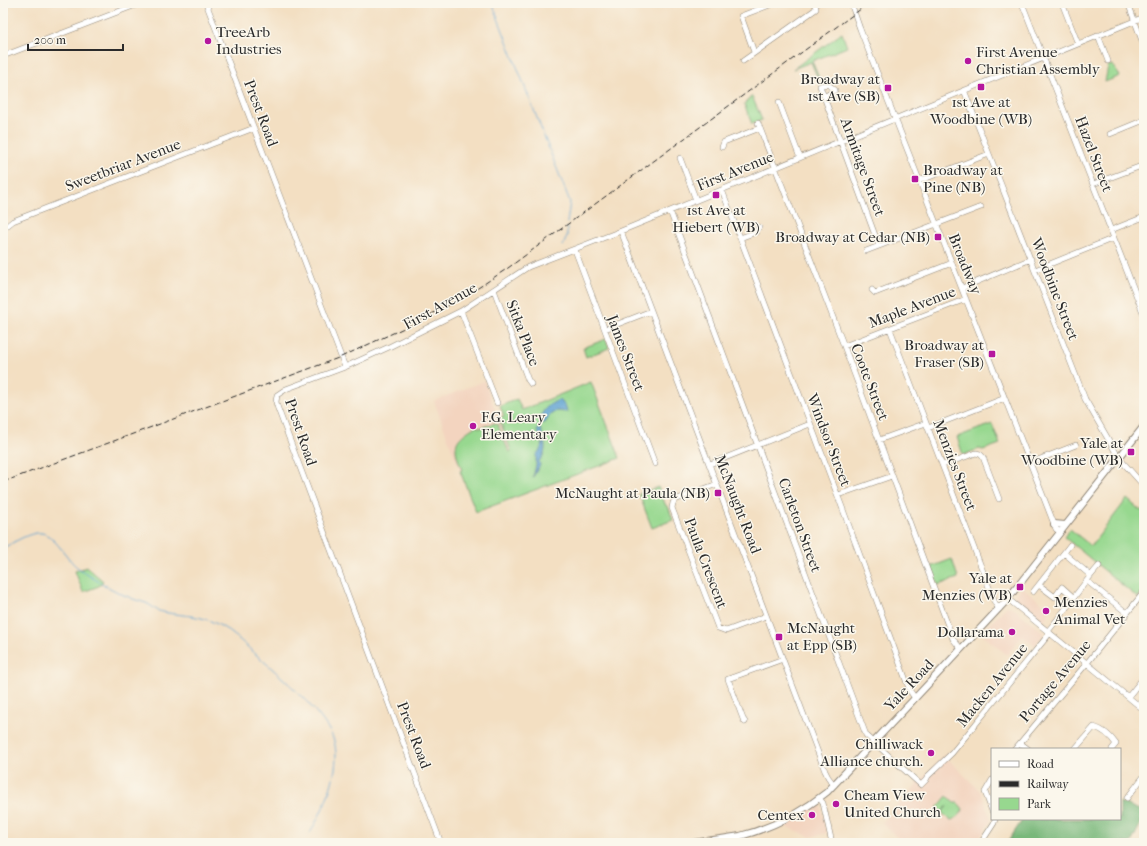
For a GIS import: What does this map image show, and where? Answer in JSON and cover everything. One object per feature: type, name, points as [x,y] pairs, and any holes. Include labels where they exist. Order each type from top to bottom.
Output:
[{"type":"main road","name":"Yale Road","points":[[694,843],[720,841],[766,827],[801,810],[819,798],[834,785],[1008,599],[1144,426]]},
{"type":"main road","points":[[1054,524],[1065,525]]},
{"type":"street","points":[[3,56],[141,3]]},
{"type":"street","name":"Prest Road","points":[[206,3],[345,367],[279,392],[276,402],[441,843]]},
{"type":"street","points":[[754,52],[742,16],[774,3]]},
{"type":"street","points":[[743,61],[816,8],[815,3]]},
{"type":"street","name":"Broadway","points":[[852,3],[857,21],[919,181],[1056,529],[1060,532]]},
{"type":"street","name":"Hazel Street","points":[[1022,3],[1144,315]]},
{"type":"street","points":[[1062,3],[1078,44]]},
{"type":"street","points":[[1128,3],[1144,46]]},
{"type":"street","name":"First Avenue","points":[[345,367],[461,311],[528,267],[622,231],[1144,17]]},
{"type":"street","points":[[1098,35],[1108,61]]},
{"type":"street","name":"Woodbine Street","points":[[964,90],[1085,399],[1119,458],[1144,486]]},
{"type":"street","name":"Armitage Street","points":[[824,97],[880,246]]},
{"type":"street","points":[[779,102],[800,158]]},
{"type":"street","points":[[1110,134],[1144,120]]},
{"type":"street","name":"Coote Street","points":[[722,147],[724,142],[759,125],[844,346],[953,639],[961,649]]},
{"type":"street","name":"Sweetbriar Avenue","points":[[3,229],[13,221],[254,128]]},
{"type":"street","points":[[919,181],[989,154]]},
{"type":"street","points":[[680,158],[696,200]]},
{"type":"street","points":[[1093,184],[1144,165]]},
{"type":"street","name":"Windsor Street","points":[[722,190],[838,495],[910,691],[915,698]]},
{"type":"street","points":[[866,251],[981,207]]},
{"type":"street","name":"Carleton Street","points":[[670,211],[866,735],[921,785],[928,776],[952,753]]},
{"type":"street","points":[[1111,230],[1144,217]]},
{"type":"street","points":[[740,238],[756,232],[759,227]]},
{"type":"street","name":"McNaught Road","points":[[622,231],[766,616],[828,777],[834,785]]},
{"type":"street","points":[[1035,270],[1114,238]]},
{"type":"street","name":"James Street","points":[[575,250],[655,464]]},
{"type":"street","name":"Maple Avenue","points":[[962,288],[1030,259]]},
{"type":"street","points":[[872,290],[875,293],[952,263]]},
{"type":"street","name":"Sitka Place","points":[[494,290],[528,380],[531,384]]},
{"type":"street","name":"Maple Avenue","points":[[844,346],[966,299]]},
{"type":"street","points":[[461,311],[497,403]]},
{"type":"street","points":[[605,329],[651,311]]},
{"type":"street","name":"Menzies Street","points":[[890,329],[995,603],[999,609]]},
{"type":"street","points":[[879,440],[1005,398]]},
{"type":"street","points":[[710,464],[810,424]]},
{"type":"street","points":[[1030,463],[1076,445]]},
{"type":"street","points":[[943,465],[976,453],[980,454],[983,458],[999,499]]},
{"type":"street","points":[[838,495],[892,476]]},
{"type":"street","name":"Paula Crescent","points":[[717,484],[675,500],[672,508],[718,628],[726,632],[766,616]]},
{"type":"street","points":[[1033,592],[1070,545]]},
{"type":"street","points":[[1064,553],[1090,575]]},
{"type":"street","name":"Macken Avenue","points":[[952,753],[1049,632],[1090,575],[1099,566]]},
{"type":"street","points":[[1086,581],[1127,613]]},
{"type":"street","points":[[1039,584],[1055,597],[1062,587],[1073,597]]},
{"type":"street","name":"Portage Avenue","points":[[1016,748],[1144,592]]},
{"type":"street","points":[[1008,599],[1144,710]]},
{"type":"street","points":[[745,722],[728,679],[783,658]]},
{"type":"street","points":[[1128,696],[1144,677]]},
{"type":"street","points":[[1076,748],[1094,727],[1101,729],[1112,737],[1116,744],[1113,748]]},
{"type":"street","points":[[1020,743],[1027,748]]},
{"type":"street","points":[[1127,798],[1144,776]]},
{"type":"street","points":[[991,782],[985,792],[991,808]]},
{"type":"street","points":[[819,798],[823,803],[832,843]]},
{"type":"street","points":[[981,843],[995,820]]},
{"type":"shaded area","name":"F.G. Leary Elementary","points":[[484,381],[511,451],[460,471],[434,401]]},
{"type":"shaded area","points":[[1022,587],[1050,609],[1048,615],[1042,622],[1014,600],[1014,597]]},
{"type":"shaded area","points":[[1007,606],[1012,607],[1043,632],[1043,635],[1035,646],[1022,636],[1007,655],[981,634]]},
{"type":"shaded area","points":[[945,754],[947,758],[981,792],[991,820],[977,843],[903,843],[882,823]]},
{"type":"shaded area","points":[[817,803],[821,807],[827,833],[811,837],[787,827],[784,821]]},
{"type":"green space","points":[[842,33],[847,47],[812,61],[819,78],[818,79],[811,62],[793,69]]},
{"type":"green space","points":[[1112,65],[1120,76],[1105,82],[1108,66]]},
{"type":"green space","points":[[752,96],[762,120],[752,124],[744,104]]},
{"type":"green space","points":[[606,339],[609,348],[586,357],[583,348]]},
{"type":"green space","points":[[591,382],[620,458],[476,512],[460,471],[462,470],[456,449],[459,439],[476,426],[480,428],[495,423],[498,425],[509,452],[511,451],[499,418],[504,416],[500,406],[517,399],[522,410]]},
{"type":"green space","points":[[992,424],[1000,444],[963,455],[957,437]]},
{"type":"green space","points":[[658,487],[666,506],[668,506],[673,520],[652,528],[639,494]]},
{"type":"green space","points":[[1127,499],[1141,511],[1144,508],[1144,589],[1138,598],[1064,537],[1070,529],[1091,546]]},
{"type":"green space","points":[[952,559],[958,578],[938,585],[931,567]]},
{"type":"green space","points":[[87,567],[103,581],[99,586],[83,592],[75,571]]},
{"type":"green space","points":[[947,796],[954,803],[958,803],[963,809],[955,819],[951,820],[942,813],[947,806],[942,812],[937,808]]},
{"type":"green space","points":[[1121,802],[1144,812],[1144,817],[1131,843],[1007,843],[1022,820],[1121,820]]},
{"type":"water","points":[[559,400],[566,407],[567,412],[556,411],[550,415],[545,423],[541,423],[543,412],[546,408]]},
{"type":"water","points":[[539,428],[541,430],[545,450],[539,461],[540,465],[533,477],[536,465],[536,455],[542,447],[542,440],[537,431]]},
{"type":"waterway","points":[[492,3],[570,202],[567,223]]},
{"type":"waterway","points":[[563,246],[567,236],[567,228]]},
{"type":"waterway","points":[[3,548],[33,534],[42,533],[47,535],[52,538],[77,567],[119,593],[146,603],[159,611],[202,618],[222,626],[284,680],[305,700],[323,721],[330,731],[336,752],[334,776],[326,801],[310,833]]},
{"type":"railway","points":[[3,482],[341,357],[417,322],[472,292],[508,268],[869,3]]},
{"type":"place","name":"TreeArb Industries","points":[[208,41]]},
{"type":"place","name":"First Avenue Christian Assembly","points":[[968,61]]},
{"type":"place","name":"1st Ave at Woodbine (WB)","points":[[981,87]]},
{"type":"place","name":"Broadway at 1st Ave (SB)","points":[[888,88]]},
{"type":"place","name":"Broadway at Pine (NB)","points":[[915,179]]},
{"type":"place","name":"1st Ave at Hiebert (WB)","points":[[716,195]]},
{"type":"place","name":"Broadway at Cedar (NB)","points":[[938,237]]},
{"type":"place","name":"Broadway at Fraser (SB)","points":[[992,354]]},
{"type":"place","name":"F.G. Leary Elementary","points":[[473,426]]},
{"type":"place","name":"Yale at Woodbine (WB)","points":[[1131,452]]},
{"type":"place","name":"McNaught at Paula (NB)","points":[[718,493]]},
{"type":"place","name":"Yale at Menzies (WB)","points":[[1020,587]]},
{"type":"place","name":"Menzies Animal Vet","points":[[1046,611]]},
{"type":"place","name":"Dollarama","points":[[1012,632]]},
{"type":"place","name":"McNaught at Epp (SB)","points":[[779,637]]},
{"type":"place","name":"Chilliwack Alliance church.","points":[[931,753]]},
{"type":"place","name":"Cheam View United Church","points":[[836,804]]},
{"type":"place","name":"Centex","points":[[812,815]]}]
